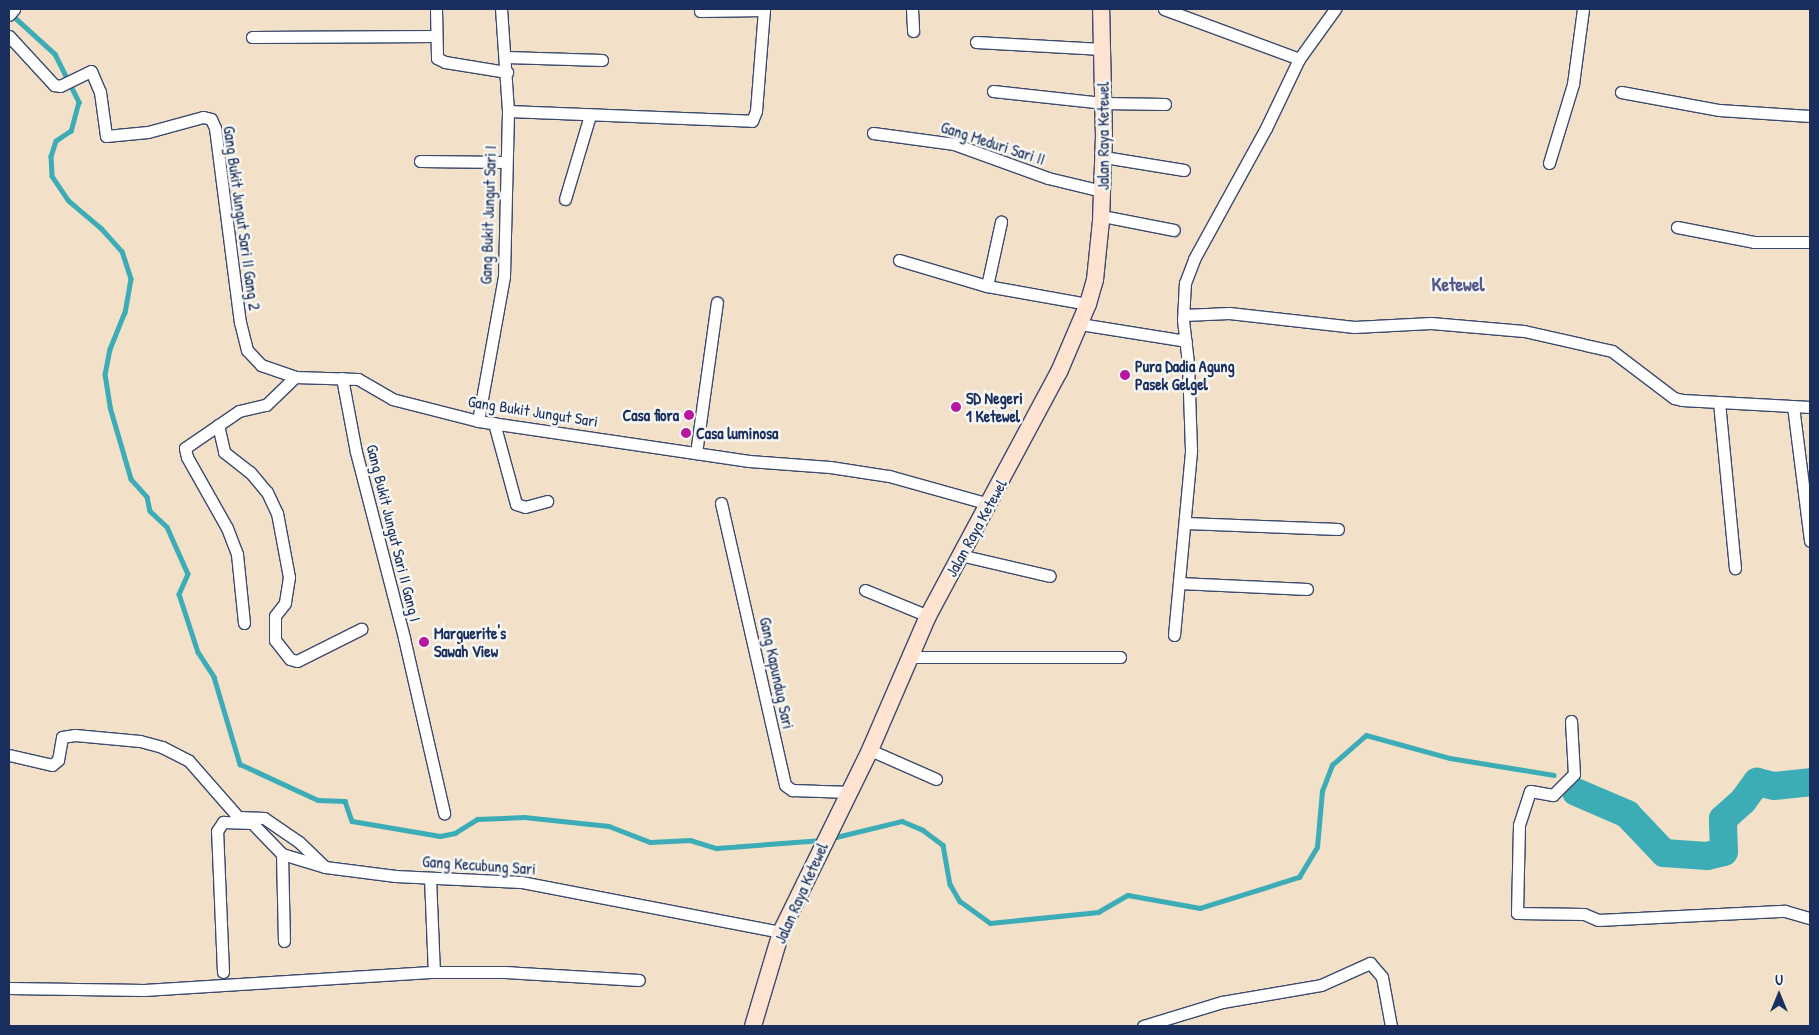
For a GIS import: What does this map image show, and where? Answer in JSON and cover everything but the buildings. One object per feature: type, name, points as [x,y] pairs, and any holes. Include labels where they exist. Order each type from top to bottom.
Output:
[{"type":"main road","name":"Jalan Raya Ketewel","points":[[753,1026],[781,932],[870,750],[928,616],[1059,372],[1088,304],[1095,280],[1102,216],[1104,103],[1101,9]]},
{"type":"street","points":[[436,9],[436,55],[441,60],[507,72]]},
{"type":"street","name":"Gang Bukit Jungut Sari I","points":[[478,421],[504,276],[508,111],[502,9]]},
{"type":"street","points":[[912,9],[913,31]]},
{"type":"street","points":[[1164,9],[1299,59]]},
{"type":"street","points":[[1174,635],[1186,523],[1191,450],[1184,315],[1185,283],[1194,259],[1266,128],[1299,59],[1335,9]]},
{"type":"street","points":[[1549,163],[1573,84],[1583,9]]},
{"type":"street","points":[[508,111],[744,122],[755,118],[764,10],[700,11]]},
{"type":"street","name":"Gang Bukit Jungut Sari II Gang 2","points":[[9,36],[51,84],[60,86],[92,71],[96,78],[103,130],[109,137],[203,117],[213,122],[225,226],[247,350],[260,365],[295,377],[342,378]]},
{"type":"street","points":[[252,37],[436,36]]},
{"type":"street","points":[[976,42],[1102,49]]},
{"type":"street","points":[[506,57],[602,60]]},
{"type":"street","points":[[994,91],[1104,103],[1165,104]]},
{"type":"street","points":[[1620,92],[1719,110],[1810,116]]},
{"type":"street","points":[[565,199],[590,114]]},
{"type":"street","name":"Gang Meduri Sari II","points":[[873,133],[954,144],[1048,178],[1102,191]]},
{"type":"street","points":[[1104,157],[1184,170]]},
{"type":"street","points":[[420,161],[506,162]]},
{"type":"street","points":[[1102,216],[1174,230]]},
{"type":"street","points":[[987,286],[1001,222]]},
{"type":"street","points":[[1677,227],[1754,242],[1810,242]]},
{"type":"street","points":[[899,260],[987,286],[1088,304]]},
{"type":"street","points":[[696,453],[717,302]]},
{"type":"street","points":[[1184,315],[1229,313],[1354,327],[1431,323],[1524,331],[1612,351],[1674,398],[1810,407]]},
{"type":"street","points":[[1080,324],[1186,341]]},
{"type":"street","points":[[244,623],[237,554],[227,528],[185,453],[190,442],[245,408],[266,404],[295,377]]},
{"type":"street","name":"Gang Bukit Jungut Sari","points":[[342,378],[358,379],[392,400],[478,421],[696,453],[889,476],[989,504]]},
{"type":"street","name":"Gang Bukit Jungut Sari II Gang I","points":[[342,378],[356,452],[404,638],[444,813]]},
{"type":"street","points":[[1719,402],[1735,568]]},
{"type":"street","points":[[1793,406],[1810,541]]},
{"type":"street","points":[[494,423],[516,504],[525,507],[547,501]]},
{"type":"street","points":[[218,425],[224,452],[250,472],[267,492],[277,514],[289,577],[284,603],[275,616],[275,640],[290,659],[298,661],[361,629]]},
{"type":"street","name":"Gang Kapundug Sari","points":[[721,502],[785,785],[792,790],[850,792]]},
{"type":"street","points":[[1186,523],[1338,529]]},
{"type":"street","points":[[960,555],[1050,576]]},
{"type":"street","points":[[1179,583],[1307,589]]},
{"type":"street","points":[[865,590],[928,616]]},
{"type":"street","points":[[909,657],[1120,658]]},
{"type":"street","points":[[1571,721],[1574,774],[1553,795],[1530,791],[1519,825],[1517,913],[1584,914],[1598,920],[1785,911],[1810,918]]},
{"type":"street","points":[[9,755],[52,765],[58,760],[62,738],[75,735],[140,740],[162,747],[189,761],[238,817],[264,818],[299,842],[325,868]]},
{"type":"street","points":[[870,750],[936,779]]},
{"type":"street","name":"Gang Kecubung Sari","points":[[223,972],[218,825],[223,822],[252,823],[282,854],[325,868],[430,878],[521,882],[781,932]]},
{"type":"street","points":[[282,854],[284,941]]},
{"type":"street","points":[[430,878],[434,972]]},
{"type":"street","points":[[1143,1026],[1222,1002],[1320,985],[1370,963],[1382,977],[1391,1026]]},
{"type":"street","points":[[9,988],[134,990],[434,972],[505,972],[639,980]]},
{"type":"waterway","points":[[10,13],[55,54],[79,102],[71,131],[56,141],[51,156],[52,176],[69,201],[101,228],[122,251],[131,279],[125,312],[110,349],[105,374],[110,407],[131,479],[147,497],[150,511],[167,527],[188,574],[179,594],[198,652],[214,677],[240,764],[318,800],[345,801],[352,821],[440,836],[455,833],[477,819],[524,817],[609,826],[650,842],[690,840],[717,848],[822,840]]},
{"type":"waterway","points":[[832,838],[902,821],[923,830],[943,845],[950,884],[960,901],[990,923],[1098,912],[1128,895],[1200,908],[1299,877],[1317,847],[1322,791],[1332,765],[1366,735],[1450,758],[1554,775]]},
{"type":"waterway","points":[[1576,792],[1627,814],[1664,853],[1707,856],[1724,852],[1723,819],[1743,801],[1757,782],[1774,786],[1810,782]]},
{"type":"place","name":"Pura Dadia Agung Pasek Gelgel","points":[[1125,375]]},
{"type":"place","name":"SD Negeri 1 Ketewel","points":[[956,407]]},
{"type":"place","name":"Casa fiora","points":[[689,415]]},
{"type":"place","name":"Casa luminosa","points":[[686,433]]},
{"type":"place","name":"Marguerite's Sawah View","points":[[424,642]]},
{"type":"district","name":"Ketewel","points":[[1458,285]]}]
